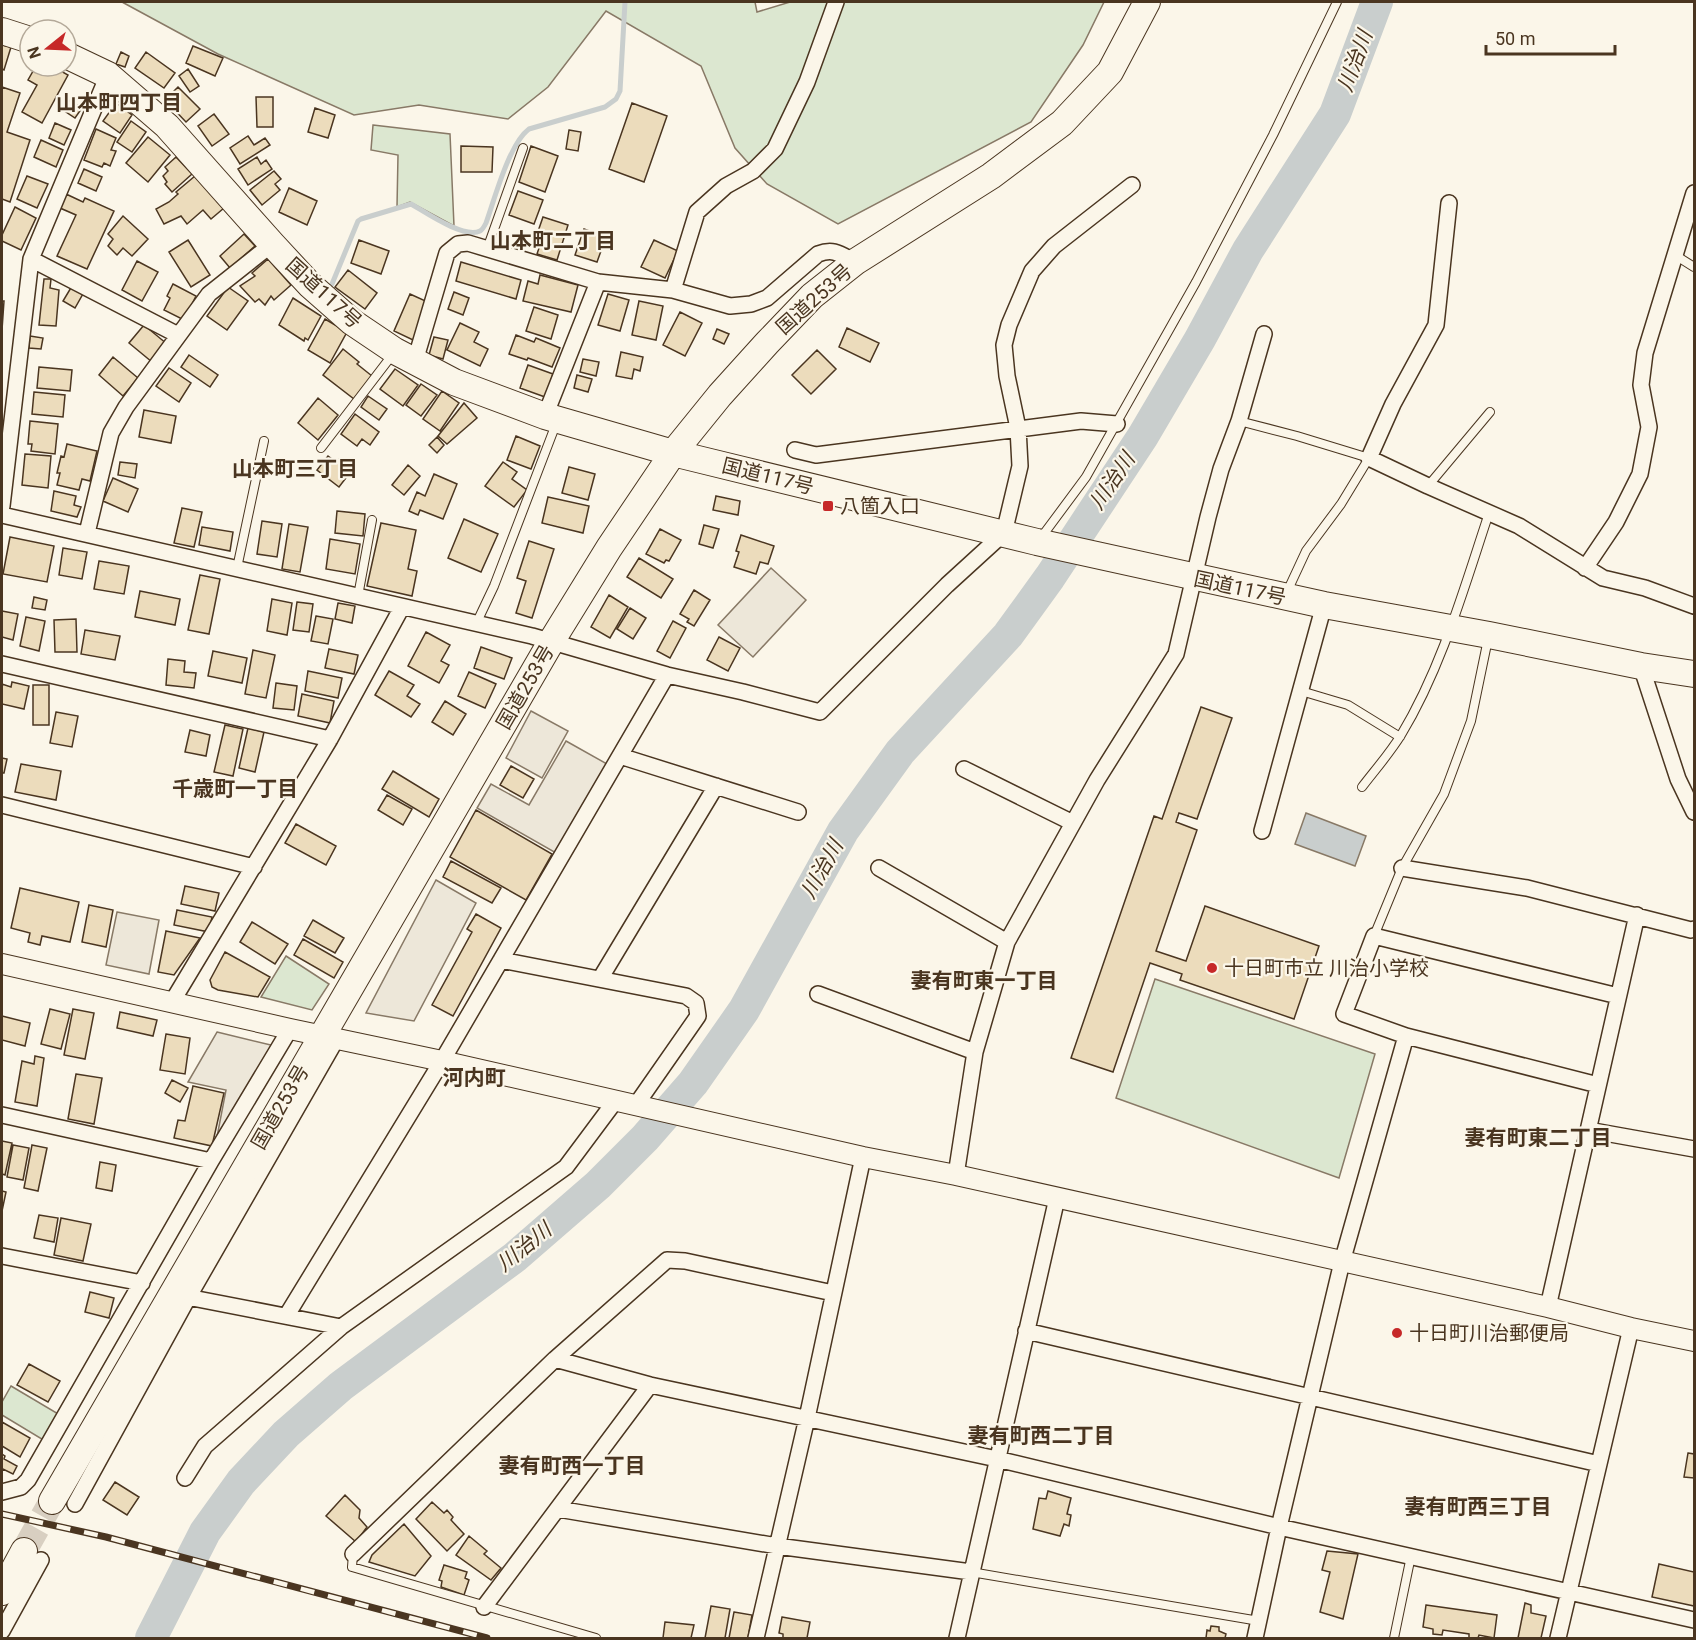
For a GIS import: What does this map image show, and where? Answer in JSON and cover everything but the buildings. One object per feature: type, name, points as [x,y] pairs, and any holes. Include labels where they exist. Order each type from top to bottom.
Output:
[{"type":"highway","name":"国道253号","points":[[64,1503],[551,642],[609,548],[673,453],[720,395],[812,296],[855,262],[991,176],[1062,123],[1110,72],[1147,2]]},
{"type":"highway","points":[[2,31],[18,36]]},
{"type":"highway","name":"国道117号","points":[[78,61],[108,75],[168,126],[310,285],[352,322],[405,356],[454,382],[551,418],[673,453],[1037,542],[1284,597],[1641,666],[1695,674]]},
{"type":"highway","points":[[2,1592],[33,1555]]},
{"type":"street","points":[[673,290],[696,212],[726,186],[753,171],[775,149],[807,82],[836,2]]},
{"type":"street","points":[[2,506],[31,259],[108,75]]},
{"type":"street","points":[[2,514],[551,642],[667,675],[820,712],[947,585],[1004,533],[1020,466],[1018,428],[1007,376],[1004,345],[1009,325],[1032,271],[1054,246],[1132,185]]},
{"type":"street","points":[[1585,568],[1616,522],[1640,474],[1649,427],[1641,385],[1644,353],[1695,193]]},
{"type":"street","points":[[1449,203],[1436,325],[1394,404],[1369,458],[1519,526],[1603,578],[1645,588],[1695,606]]},
{"type":"street","points":[[405,356],[447,253],[458,244],[468,243],[598,282],[673,290],[730,306],[751,304],[767,298],[818,255],[828,250],[855,262]]},
{"type":"street","points":[[87,533],[111,433],[126,407],[209,294],[272,244]]},
{"type":"street","points":[[31,259],[178,335]]},
{"type":"street","points":[[551,418],[598,282]]},
{"type":"street","points":[[956,1175],[975,1052],[1007,942],[1097,780],[1176,654],[1221,469],[1239,421],[1264,334]]},
{"type":"street","points":[[795,450],[816,454],[1081,421],[1117,424]]},
{"type":"street","points":[[1262,831],[1324,605]]},
{"type":"street","points":[[172,1002],[330,739],[402,607]]},
{"type":"street","points":[[2,664],[330,739]]},
{"type":"street","points":[[1641,666],[1678,779],[1695,812]]},
{"type":"street","points":[[287,1315],[442,1061],[667,675]]},
{"type":"street","points":[[620,756],[798,812]]},
{"type":"street","points":[[964,770],[1074,823]]},
{"type":"street","points":[[600,979],[716,786]]},
{"type":"street","points":[[2,805],[254,867]]},
{"type":"street","points":[[879,868],[1007,942]]},
{"type":"street","points":[[1401,868],[1527,888],[1691,930],[1695,929]]},
{"type":"street","points":[[1548,1307],[1637,915]]},
{"type":"street","points":[[1598,1085],[1406,1036],[1344,1014],[1374,936],[1618,996]]},
{"type":"street","points":[[501,960],[686,996],[696,1004],[698,1016],[639,1106]]},
{"type":"street","points":[[2,964],[1695,1341]]},
{"type":"street","points":[[818,994],[975,1052]]},
{"type":"street","points":[[2,1492],[21,1487],[28,1480],[211,1161],[290,1029]]},
{"type":"street","points":[[1255,1638],[1342,1262],[1406,1036]]},
{"type":"street","points":[[185,1478],[205,1446],[341,1327],[566,1167],[616,1100]]},
{"type":"street","points":[[2,1115],[211,1161]]},
{"type":"street","points":[[1588,1130],[1695,1149]]},
{"type":"street","points":[[756,1638],[807,1418],[863,1157]]},
{"type":"street","points":[[957,1638],[1057,1198]]},
{"type":"street","points":[[2,1256],[142,1283]]},
{"type":"street","points":[[354,1554],[555,1359],[667,1260],[685,1261],[833,1293]]},
{"type":"street","points":[[181,1296],[341,1327]]},
{"type":"street","points":[[1558,1638],[1631,1328]]},
{"type":"street","points":[[1026,1331],[1599,1464]]},
{"type":"street","points":[[555,1359],[650,1385],[997,1459],[1279,1527],[1695,1620]]},
{"type":"street","points":[[484,1607],[650,1385]]},
{"type":"street","points":[[558,1509],[777,1546],[971,1572]]},
{"type":"street","points":[[2,1631],[33,1555]]},
{"type":"lane","points":[[1037,542],[1086,477],[1196,282],[1273,135],[1337,2]]},
{"type":"lane","points":[[487,249],[523,148]]},
{"type":"lane","points":[[1676,255],[1695,267]]},
{"type":"lane","points":[[321,448],[405,356]]},
{"type":"lane","points":[[1428,486],[1490,412]]},
{"type":"lane","points":[[476,624],[494,586],[551,418]]},
{"type":"lane","points":[[1239,421],[1369,458],[1341,504],[1306,550],[1284,597]]},
{"type":"lane","points":[[237,568],[264,441]]},
{"type":"lane","points":[[1362,787],[1400,737],[1422,697],[1451,628],[1489,513]]},
{"type":"lane","points":[[358,596],[372,520]]},
{"type":"lane","points":[[1374,936],[1401,868],[1444,794],[1471,721],[1489,635]]},
{"type":"lane","points":[[1301,691],[1348,705],[1400,737]]},
{"type":"lane","points":[[354,1554],[352,1567],[596,1638]]},
{"type":"lane","points":[[1394,1638],[1411,1556]]},
{"type":"lane","points":[[971,1572],[1259,1621]]},
{"type":"green space","points":[[122,2],[755,2],[757,12],[790,2],[1104,2],[1083,45],[1031,122],[838,224],[767,184],[735,148],[701,66],[606,11],[548,87],[508,119],[419,105],[354,115],[218,54]]},
{"type":"green space","points":[[373,125],[450,134],[454,226],[410,202],[397,207],[398,155],[371,150]]},
{"type":"green space","points":[[286,956],[329,984],[312,1010],[261,997]]},
{"type":"green space","points":[[1155,979],[1375,1054],[1339,1178],[1116,1098]]},
{"type":"green space","points":[[11,1386],[60,1415],[45,1441],[2,1415],[2,1402]]},
{"type":"shaded area","points":[[771,568],[806,600],[753,657],[718,625]]},
{"type":"shaded area","points":[[531,711],[568,731],[542,778],[506,758]]},
{"type":"shaded area","points":[[566,741],[607,764],[556,853],[477,808],[491,784],[529,805]]},
{"type":"shaded area","points":[[1306,813],[1366,836],[1355,866],[1295,844]]},
{"type":"shaded area","points":[[436,880],[476,903],[414,1021],[366,1013]]},
{"type":"shaded area","points":[[117,912],[159,920],[149,974],[106,965]]},
{"type":"shaded area","points":[[217,1032],[275,1046],[216,1142],[226,1090],[188,1082]]},
{"type":"waterway","points":[[332,284],[358,221],[361,219],[411,204],[455,228],[473,232],[481,230],[486,223],[498,186],[515,146],[529,129],[605,107],[616,99],[620,91],[625,2]]},
{"type":"waterway","name":"川治川","points":[[151,1638],[205,1532],[241,1482],[286,1434],[341,1386],[515,1257],[598,1185],[645,1138],[693,1083],[744,1010],[843,831],[900,752],[1008,635],[1050,577],[1143,436],[1200,339],[1248,250],[1335,114],[1377,2]]},
{"type":"tunnel","points":[[24,1551],[52,1501]]},
{"type":"railway","points":[[2,1514],[106,1537],[487,1638]]},
{"type":"place","name":"八箇入口","points":[[828,506]]},
{"type":"place","name":"十日町市立 川治小学校","points":[[1212,968]]},
{"type":"place","name":"十日町川治郵便局","points":[[1397,1333]]},
{"type":"district","name":"山本町四丁目","points":[[119,103]]},
{"type":"district","name":"山本町二丁目","points":[[553,241]]},
{"type":"district","name":"山本町三丁目","points":[[295,469]]},
{"type":"district","name":"千歳町一丁目","points":[[235,789]]},
{"type":"district","name":"妻有町東一丁目","points":[[984,981]]},
{"type":"district","name":"河内町","points":[[474,1078]]},
{"type":"district","name":"妻有町東二丁目","points":[[1538,1138]]},
{"type":"district","name":"妻有町西二丁目","points":[[1041,1436]]},
{"type":"district","name":"妻有町西一丁目","points":[[572,1466]]},
{"type":"district","name":"妻有町西三丁目","points":[[1478,1507]]}]
